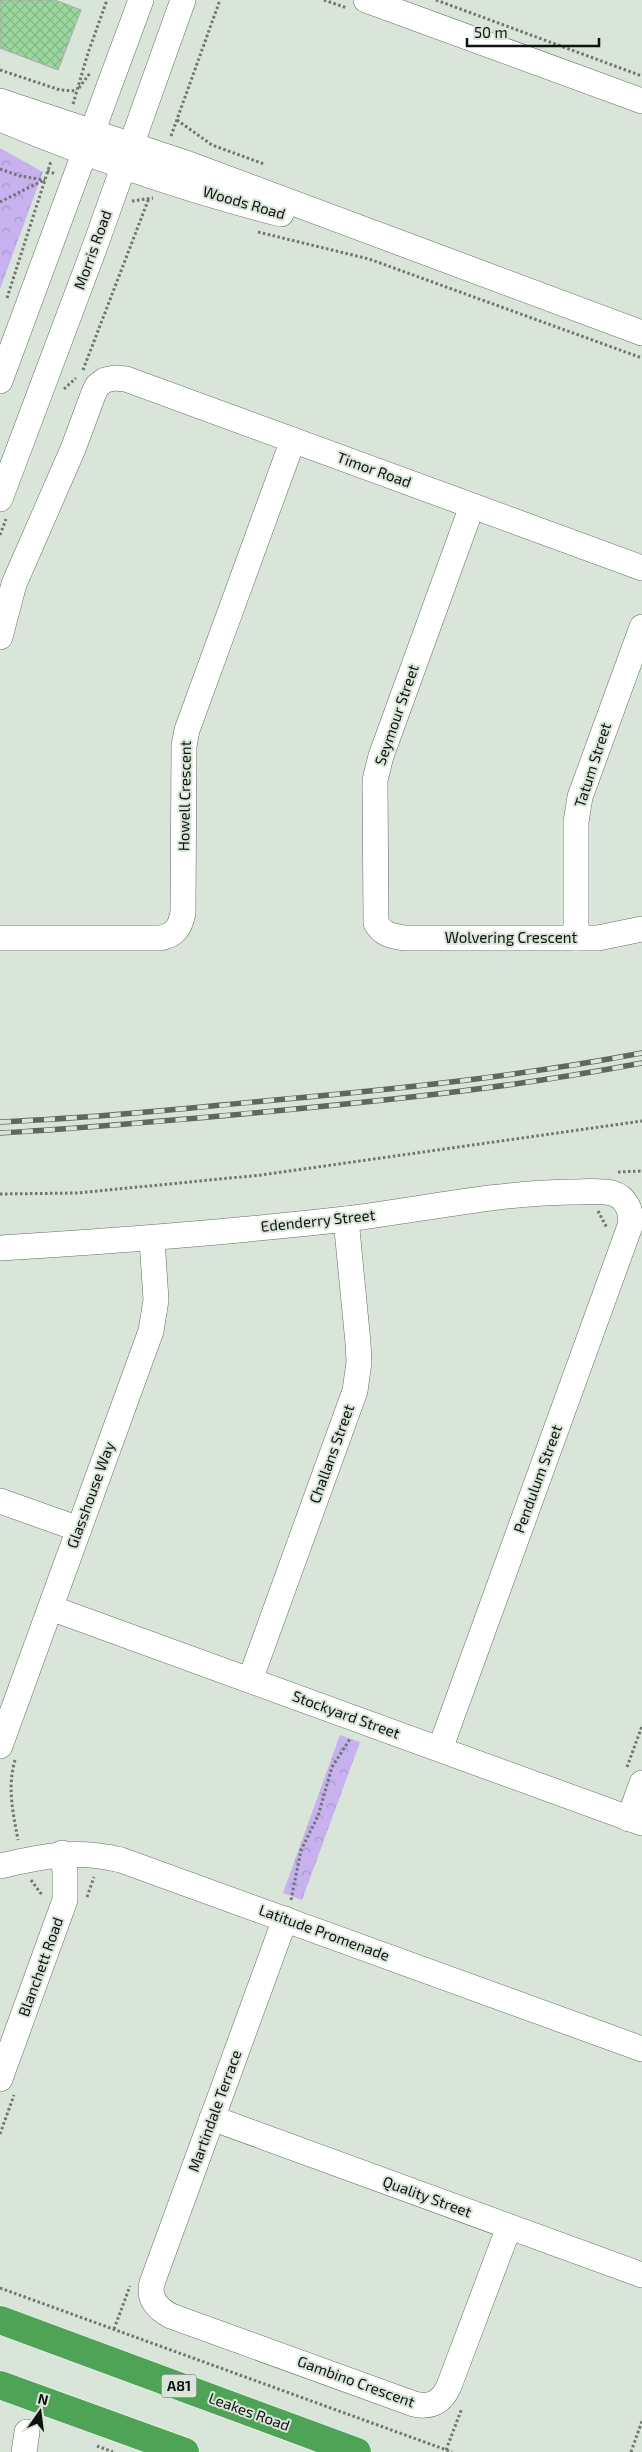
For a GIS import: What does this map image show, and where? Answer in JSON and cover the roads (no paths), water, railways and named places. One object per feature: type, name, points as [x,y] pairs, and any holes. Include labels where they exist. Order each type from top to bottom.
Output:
[{"type":"highway","name":"Leakes Road","points":[[0,2320],[357,2452]]},
{"type":"highway","points":[[0,2385],[185,2452]]},
{"type":"street","points":[[0,381],[140,0]]},
{"type":"street","name":"Morris Road","points":[[3,508],[183,0]]},
{"type":"street","points":[[366,0],[642,101]]},
{"type":"street","points":[[0,101],[62,133]]},
{"type":"street","points":[[0,119],[62,133]]},
{"type":"street","name":"Woods Road","points":[[62,133],[127,156],[158,176],[407,246],[641,328]]},
{"type":"street","name":"Timor Road","points":[[0,637],[14,584],[73,449],[93,395],[98,386],[105,380],[115,378],[126,379],[642,568]]},
{"type":"street","name":"Howell Crescent","points":[[0,938],[160,938],[170,936],[180,926],[183,913],[184,746],[187,730],[293,440]]},
{"type":"street","name":"Seymour Street","points":[[381,931],[376,923],[374,908],[375,780],[381,756],[472,506]]},
{"type":"street","name":"Tatum Street","points":[[576,938],[576,822],[580,797],[642,628]]},
{"type":"street","name":"Wolvering Crescent","points":[[381,931],[392,936],[404,938],[598,938],[642,929]]},
{"type":"street","name":"Edenderry Street","points":[[0,1248],[152,1239],[346,1219],[555,1192],[609,1193],[620,1197],[629,1208]]},
{"type":"street","name":"Pendulum Street","points":[[440,1749],[622,1248],[632,1219],[629,1208]]},
{"type":"street","name":"Challans Street","points":[[250,1680],[355,1390],[359,1362],[346,1219]]},
{"type":"street","name":"Glasshouse Way","points":[[6,1739],[50,1608],[151,1331],[156,1300],[152,1239]]},
{"type":"street","points":[[0,1501],[79,1529]]},
{"type":"street","name":"Stockyard Street","points":[[50,1608],[636,1821]]},
{"type":"street","points":[[634,1776],[636,1821]]},
{"type":"street","name":"Latitude Promenade","points":[[5,1854],[62,1853],[102,1855],[288,1910],[642,2049]]},
{"type":"street","name":"Blanchett Road","points":[[0,2079],[63,1908],[66,1890],[62,1853]]},
{"type":"street","name":"Martindale Terrace","points":[[154,2303],[152,2283],[288,1910]]},
{"type":"street","name":"Quality Street","points":[[212,2118],[642,2275]]},
{"type":"street","name":"Gambino Crescent","points":[[154,2303],[171,2316],[414,2404],[431,2406],[444,2397],[449,2386],[509,2227]]},
{"type":"railway","points":[[0,1122],[138,1113],[321,1096],[505,1075],[642,1053]]},
{"type":"railway","points":[[0,1133],[165,1121],[406,1098],[501,1086],[642,1063]]}]
